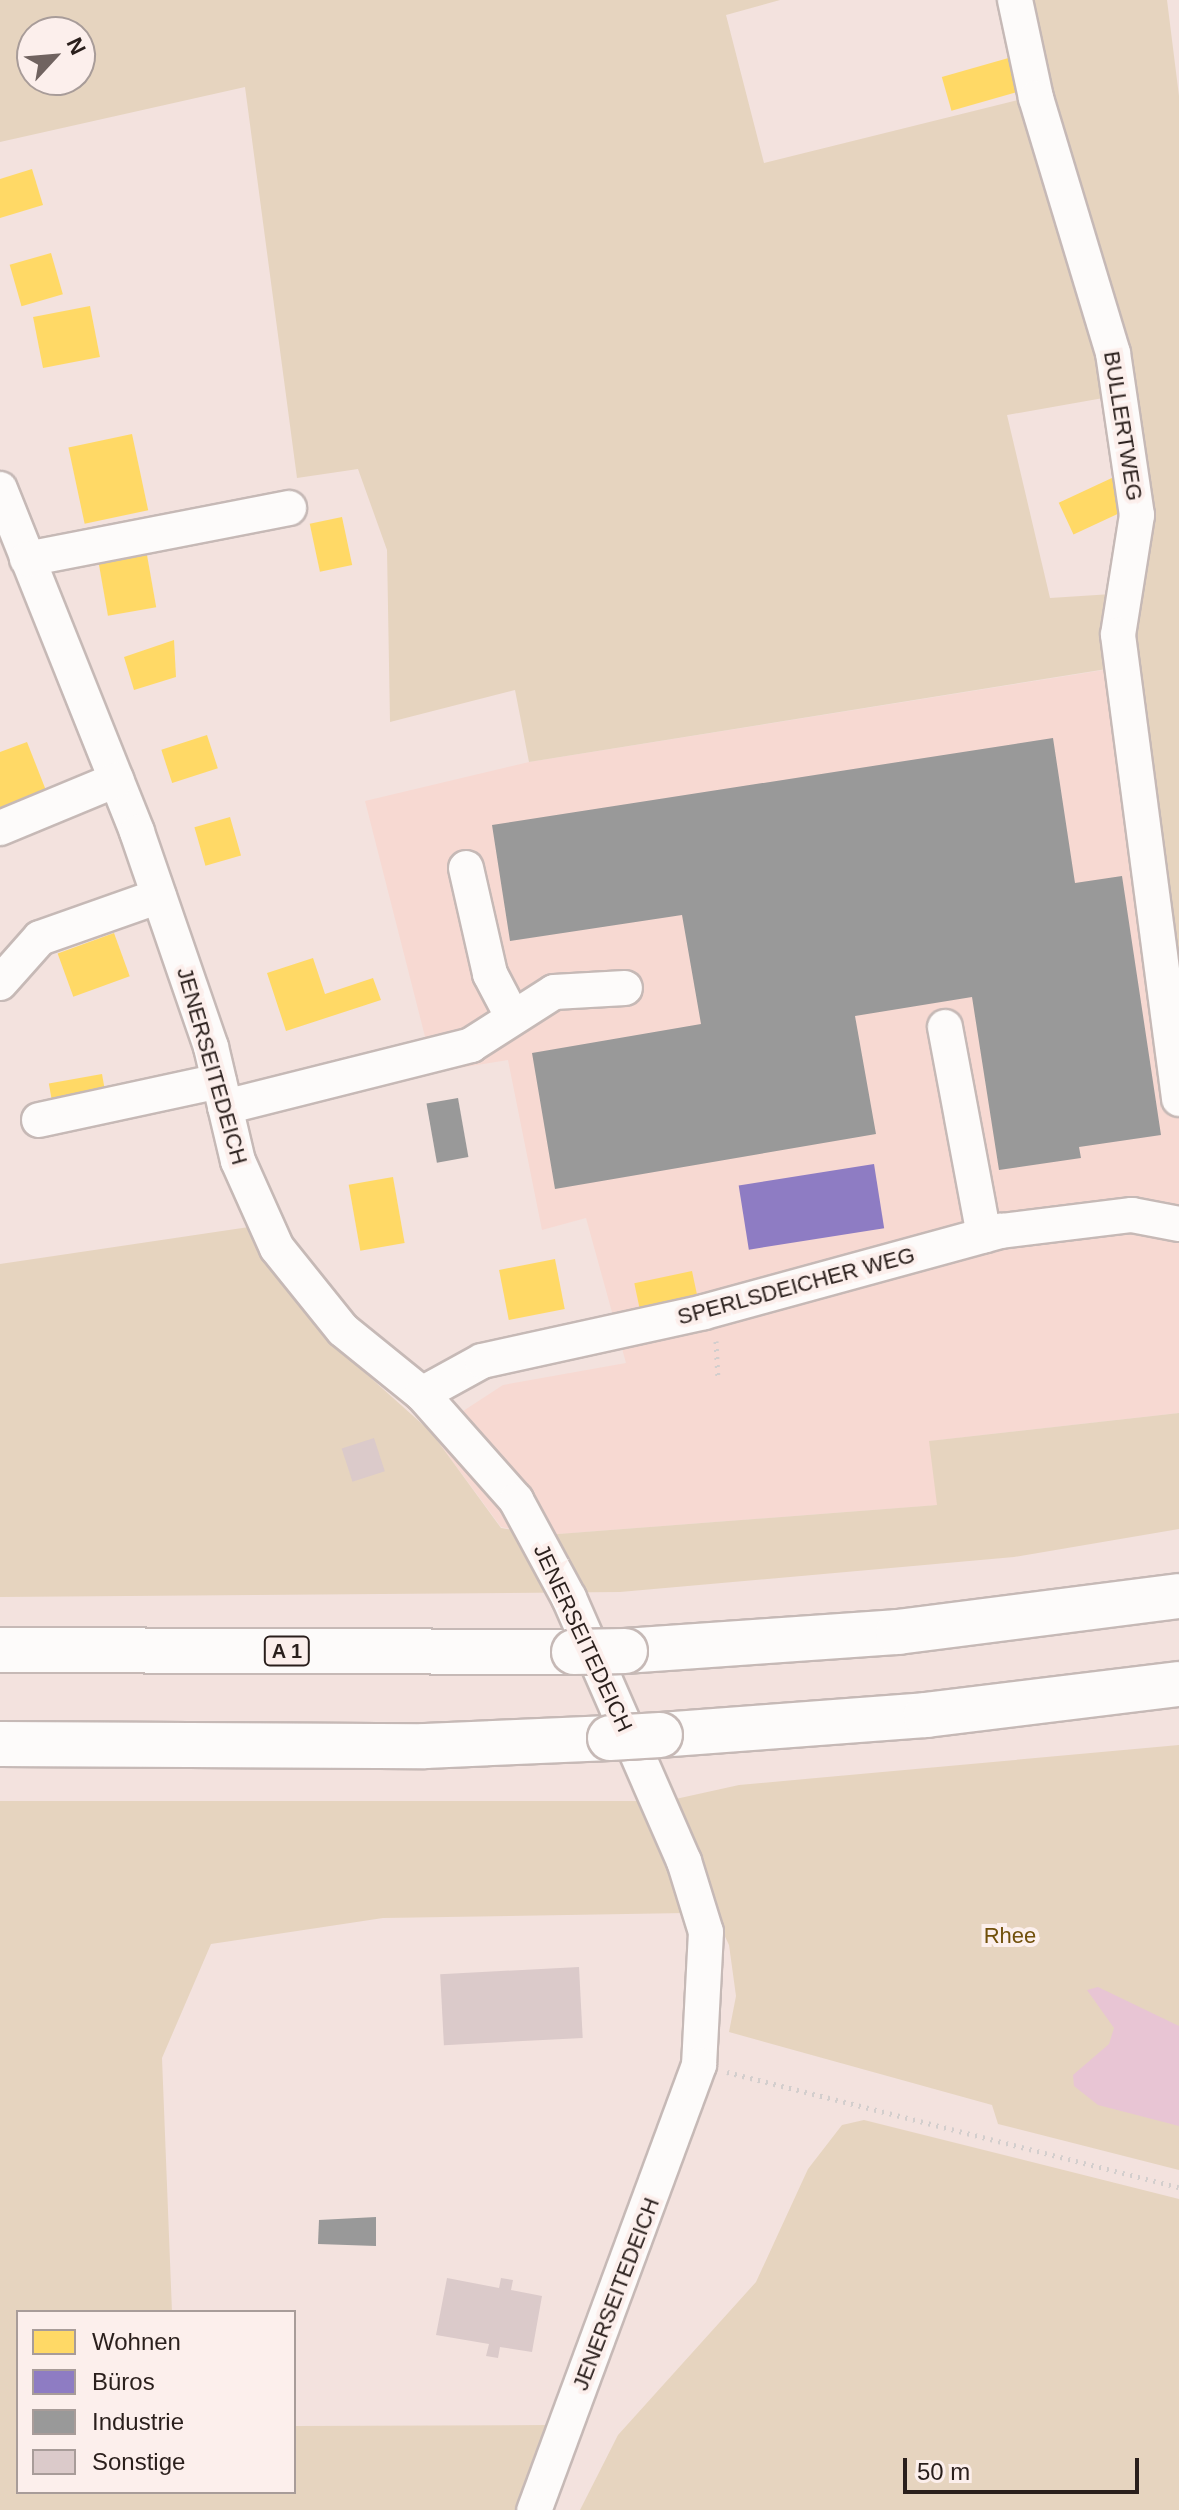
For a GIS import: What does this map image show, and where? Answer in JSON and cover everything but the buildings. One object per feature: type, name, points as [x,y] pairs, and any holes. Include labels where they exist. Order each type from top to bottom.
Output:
[{"type":"highway","name":"A 1","points":[[0,1650],[625,1651],[898,1632],[1179,1596]]},
{"type":"highway","points":[[0,1744],[425,1746],[610,1738],[926,1715],[1179,1684]]},
{"type":"street","name":"BULLERTWEG","points":[[1015,0],[1118,383],[1137,515],[1118,635],[1179,1099]]},
{"type":"street","name":"JENERSEITEDEICH","points":[[0,489],[159,896],[222,1094],[238,1161],[277,1248],[343,1330],[422,1394],[516,1500],[569,1598],[684,1861],[706,1932],[699,2065],[534,2510]]},
{"type":"street","points":[[27,559],[289,508]]},
{"type":"street","points":[[0,828],[116,780]]},
{"type":"street","points":[[466,868],[490,974],[511,1014]]},
{"type":"street","points":[[0,983],[40,938],[159,896]]},
{"type":"street","points":[[39,1120],[409,1066],[471,1045],[511,1014],[554,992],[625,988]]},
{"type":"street","points":[[945,1027],[984,1235]]},
{"type":"street","name":"SPERLSDEICHER WEG","points":[[422,1394],[482,1361],[704,1312],[984,1235],[1069,1218],[1132,1215],[1179,1224]]},
{"type":"path","points":[[699,2065],[1179,2187]]},
{"type":"shaded area","points":[[1135,665],[1179,1005],[1179,1413],[930,1441],[938,1505],[545,1535],[501,1527],[431,1432],[503,1385],[626,1363],[586,1218],[542,1230],[508,1060],[434,1072],[365,801],[529,762]]},
{"type":"shaded area","points":[[1098,1987],[1179,2026],[1179,2126],[1098,2105],[1074,2086],[1073,2075],[1109,2044],[1114,2028],[1087,1990]]},
{"type":"green space","points":[[0,0],[780,0],[726,15],[764,163],[1026,98],[1109,397],[1007,415],[1050,598],[1112,594],[1113,668],[529,762],[515,690],[390,722],[387,550],[358,469],[297,478],[245,87],[0,142]]},
{"type":"green space","points":[[1024,0],[1167,0],[1179,96],[1179,1005],[1131,636],[1144,517]]},
{"type":"green space","points":[[249,1227],[324,1336],[431,1432],[501,1528],[545,1535],[937,1505],[929,1441],[1179,1413],[1179,1529],[1014,1557],[620,1592],[0,1597],[0,1264]]},
{"type":"green space","name":"Rhee","points":[[1179,1745],[1179,2170],[998,2124],[992,2105],[729,2032],[736,1996],[729,1945],[662,1802],[739,1785]]},
{"type":"green space","points":[[0,1801],[637,1801],[686,1913],[383,1918],[211,1944],[162,2058],[172,2310],[16,2310],[16,2494],[296,2494],[296,2426],[549,2425],[518,2510],[0,2510]]},
{"type":"green space","points":[[864,2120],[1179,2199],[1179,2510],[580,2510],[618,2435],[756,2282],[808,2169],[842,2125]]}]
